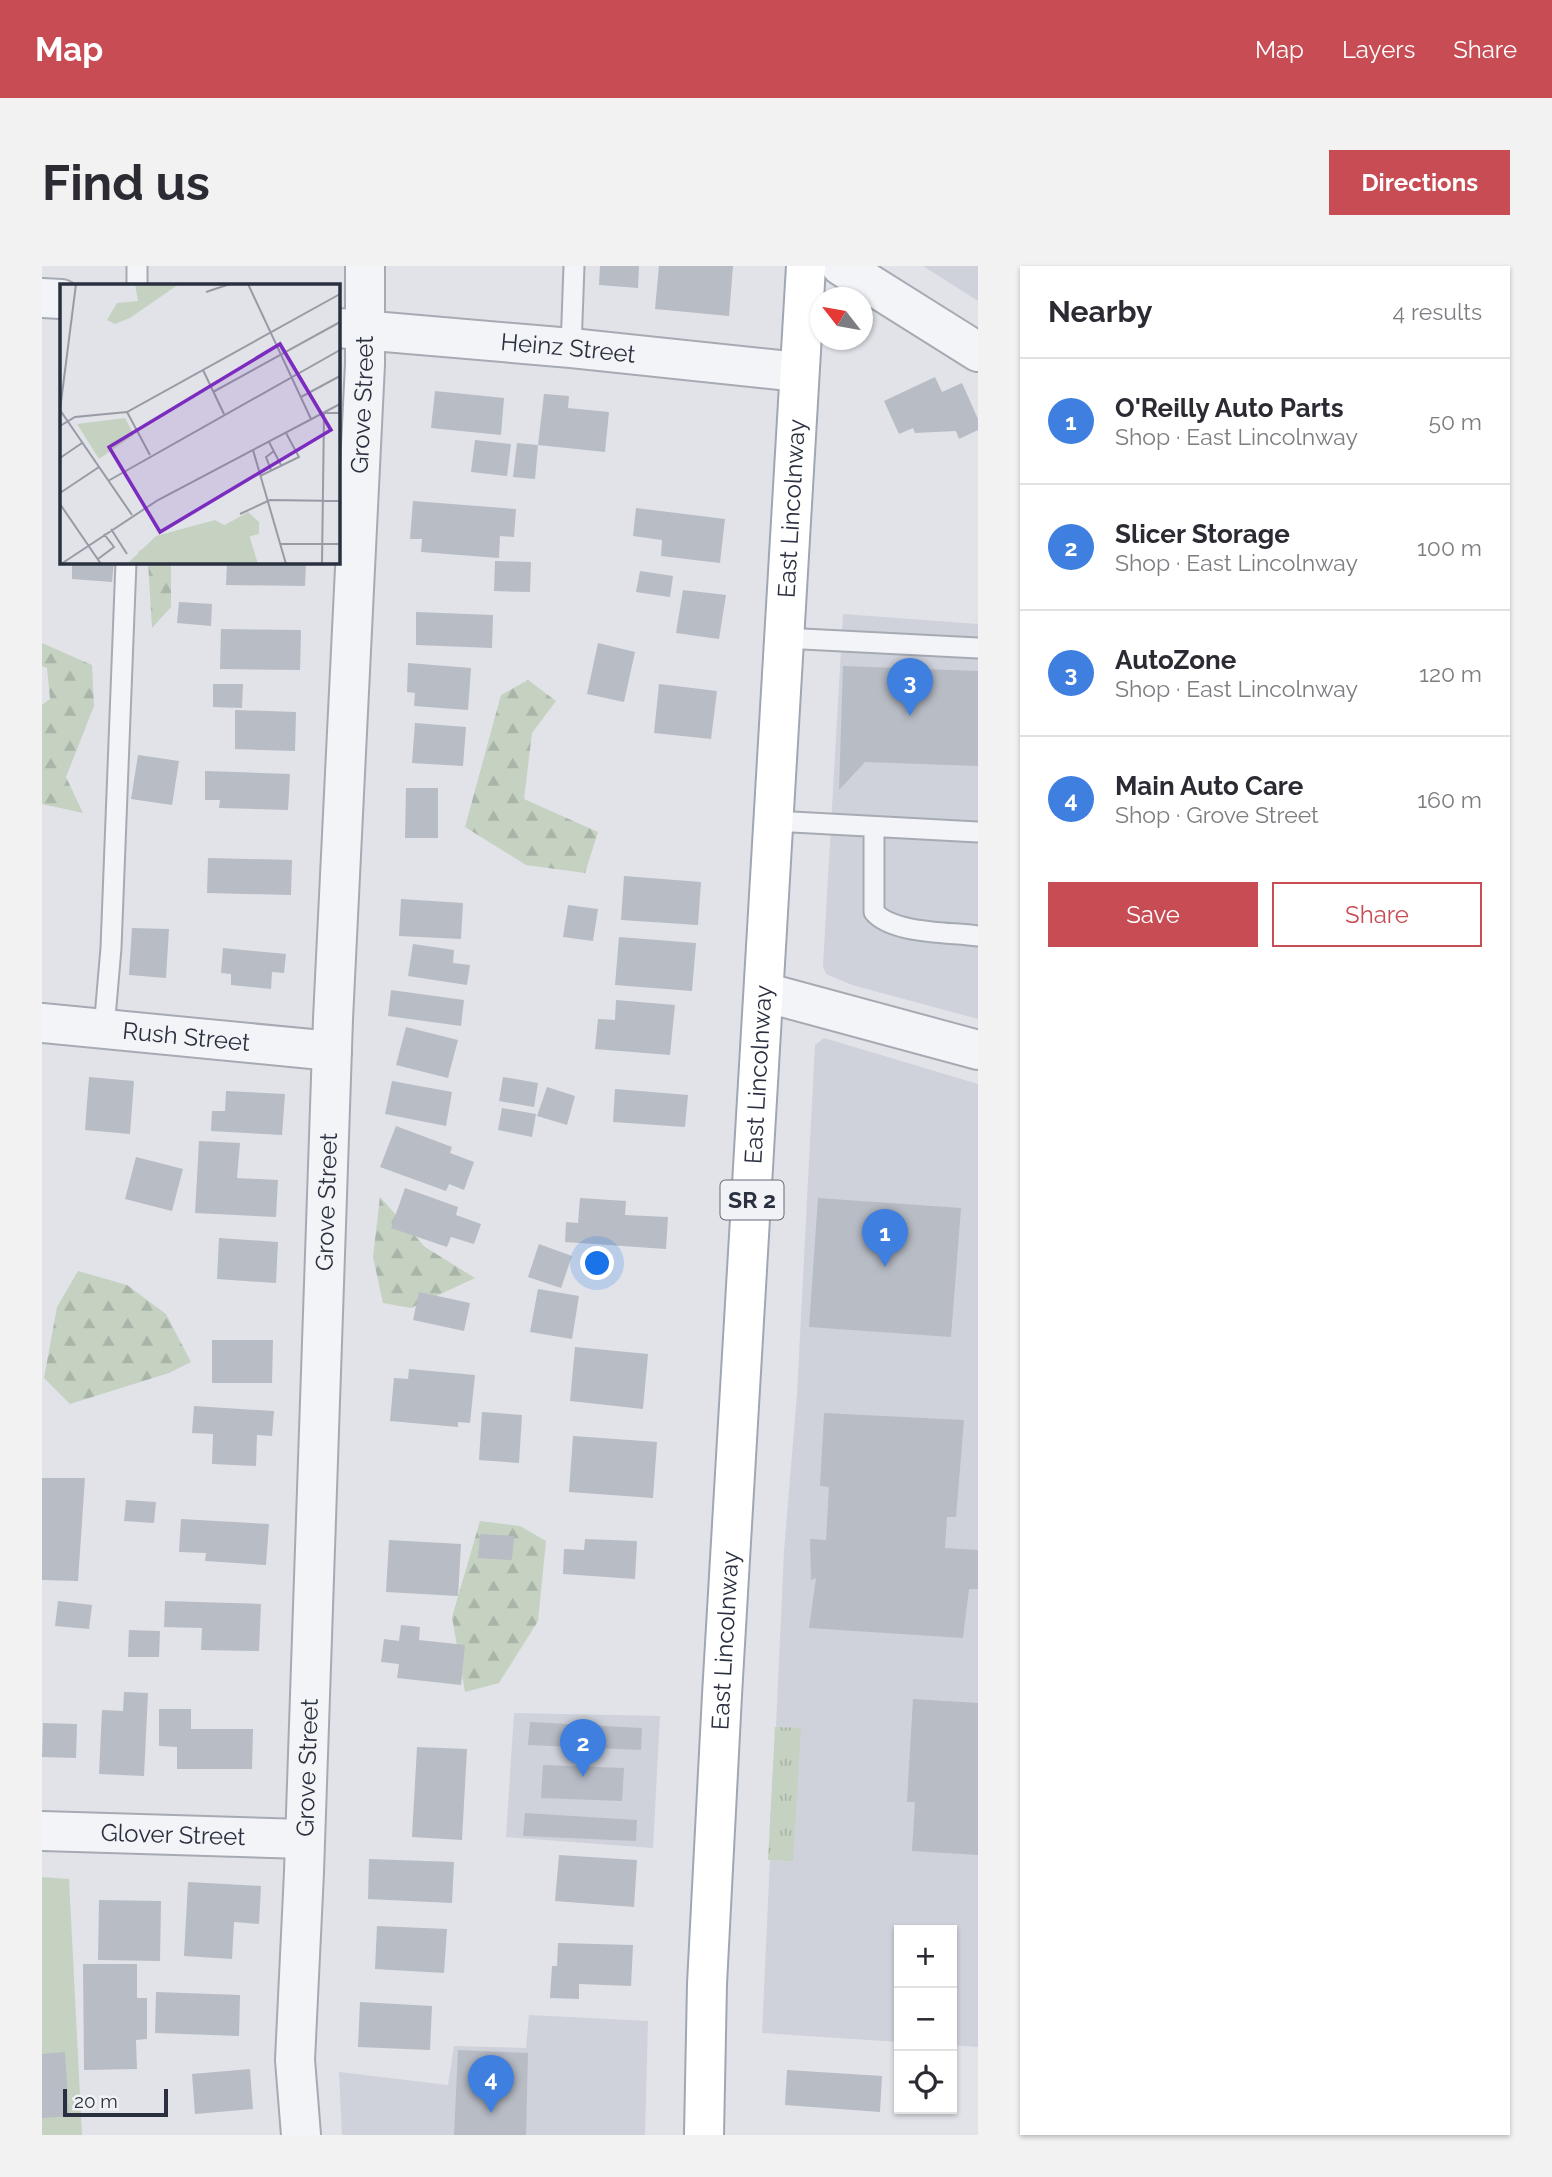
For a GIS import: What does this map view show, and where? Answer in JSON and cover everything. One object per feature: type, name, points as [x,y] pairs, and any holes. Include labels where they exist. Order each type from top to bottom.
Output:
[{"type":"main road","name":"East Lincolnway","points":[[704,2135],[707,1993],[722,1695],[806,266]]},
{"type":"street","name":"Grove Street","points":[[301,2135],[295,2060],[331,1051],[365,364],[351,329],[365,266]]},
{"type":"street","points":[[841,266],[978,352]]},
{"type":"street","points":[[42,298],[60,299]]},
{"type":"street","name":"Heinz Street","points":[[351,329],[571,348],[799,372]]},
{"type":"street","points":[[764,992],[978,1050]]},
{"type":"street","name":"Rush Street","points":[[42,1023],[331,1051]]},
{"type":"street","name":"Glover Street","points":[[42,1831],[303,1839]]},
{"type":"lane","points":[[137,266],[137,284]]},
{"type":"lane","points":[[571,348],[574,266]]},
{"type":"lane","points":[[104,1029],[111,948],[125,564]]},
{"type":"lane","points":[[784,638],[978,648]]},
{"type":"lane","points":[[774,821],[978,832]]},
{"type":"lane","points":[[874,827],[874,912],[880,919],[894,926],[978,936]]},
{"type":"shaded area","points":[[923,266],[978,266],[978,301]]},
{"type":"shaded area","points":[[843,614],[978,624],[978,1019],[852,985],[826,974],[823,966]]},
{"type":"shaded area","points":[[824,1038],[978,1084],[978,2047],[957,2045],[957,1925],[894,1925],[894,2042],[762,2033],[784,1551],[797,1394],[815,1045]]},
{"type":"shaded area","points":[[514,1713],[660,1716],[653,1848],[506,1837]]},
{"type":"shaded area","points":[[529,2015],[648,2021],[645,2135],[342,2135],[339,2072],[448,2085],[454,2046],[526,2048]]},
{"type":"green space","points":[[148,564],[171,564],[171,607],[152,628]]},
{"type":"green space","points":[[42,643],[92,665],[94,706],[66,777],[83,813],[42,804],[42,705],[50,699],[47,668],[42,666]]},
{"type":"green space","points":[[528,680],[556,701],[532,733],[524,799],[598,832],[585,873],[526,865],[465,827],[501,695]]},
{"type":"green space","points":[[380,1197],[425,1247],[475,1278],[411,1308],[383,1303],[373,1257]]},
{"type":"green space","points":[[78,1271],[127,1285],[166,1314],[191,1362],[169,1373],[70,1404],[44,1378],[57,1307]]},
{"type":"green space","points":[[480,1521],[520,1526],[546,1541],[538,1621],[499,1683],[465,1692],[452,1617]]},
{"type":"green space","points":[[775,1727],[801,1728],[793,1861],[768,1860]]},
{"type":"green space","points":[[42,1877],[69,1879],[82,2135],[42,2135]]},
{"type":"building","points":[[600,266],[639,266],[638,288],[599,285]]},
{"type":"building","points":[[659,266],[733,266],[729,316],[655,309]]},
{"type":"building","points":[[935,377],[942,392],[962,383],[978,419],[978,430],[959,439],[956,431],[915,433],[913,428],[899,434],[884,401]]},
{"type":"building","points":[[435,391],[504,398],[501,435],[431,428]]},
{"type":"building","points":[[544,394],[569,396],[568,408],[609,412],[605,452],[538,445]]},
{"type":"building","points":[[475,440],[511,444],[507,476],[471,472]]},
{"type":"building","points":[[517,443],[538,445],[535,479],[513,477]]},
{"type":"building","points":[[413,501],[516,509],[514,537],[500,536],[499,558],[421,552],[422,539],[410,539]]},
{"type":"building","points":[[636,508],[725,519],[720,563],[661,556],[662,540],[633,536]]},
{"type":"building","points":[[495,561],[531,562],[530,592],[494,591]]},
{"type":"building","points":[[72,564],[114,564],[112,582],[72,579]]},
{"type":"building","points":[[227,564],[306,564],[305,586],[226,585]]},
{"type":"building","points":[[640,571],[673,576],[670,597],[636,592]]},
{"type":"building","points":[[683,590],[726,595],[719,639],[676,633]]},
{"type":"building","points":[[179,602],[212,604],[211,626],[177,623]]},
{"type":"building","points":[[416,612],[493,615],[492,648],[416,645]]},
{"type":"building","points":[[221,629],[301,630],[300,670],[220,669]]},
{"type":"building","points":[[598,643],[635,652],[624,702],[587,694]]},
{"type":"building","points":[[408,663],[471,668],[468,710],[414,706],[415,693],[407,692]]},
{"type":"building","points":[[843,666],[978,671],[978,766],[865,762],[839,790]]},
{"type":"building","points":[[213,684],[243,684],[242,708],[213,707]]},
{"type":"building","points":[[659,684],[717,691],[711,739],[654,733]]},
{"type":"building","points":[[235,710],[296,712],[295,751],[235,749]]},
{"type":"building","points":[[415,723],[466,727],[463,766],[412,763]]},
{"type":"building","points":[[138,755],[179,761],[172,805],[131,799]]},
{"type":"building","points":[[205,771],[290,774],[288,810],[219,808],[220,800],[205,800]]},
{"type":"building","points":[[406,788],[438,788],[438,838],[405,838]]},
{"type":"building","points":[[208,858],[292,860],[291,895],[207,893]]},
{"type":"building","points":[[624,876],[701,882],[698,925],[621,920]]},
{"type":"building","points":[[401,899],[463,903],[461,939],[399,936]]},
{"type":"building","points":[[568,905],[598,909],[593,941],[563,937]]},
{"type":"building","points":[[132,928],[169,929],[166,978],[129,975]]},
{"type":"building","points":[[619,937],[696,943],[692,991],[615,985]]},
{"type":"building","points":[[413,944],[454,950],[453,963],[470,965],[467,985],[408,976]]},
{"type":"building","points":[[223,948],[286,954],[284,973],[272,972],[271,989],[231,985],[231,974],[221,973]]},
{"type":"building","points":[[391,990],[464,1000],[461,1026],[388,1016]]},
{"type":"building","points":[[616,1000],[675,1005],[670,1055],[595,1049],[598,1019],[615,1020]]},
{"type":"building","points":[[406,1027],[458,1040],[448,1078],[396,1065]]},
{"type":"building","points":[[89,1077],[134,1081],[130,1134],[85,1130]]},
{"type":"building","points":[[503,1077],[538,1083],[534,1107],[499,1101]]},
{"type":"building","points":[[392,1081],[452,1092],[446,1126],[385,1114]]},
{"type":"building","points":[[547,1087],[575,1096],[567,1125],[537,1116]]},
{"type":"building","points":[[615,1089],[688,1095],[685,1127],[613,1122]]},
{"type":"building","points":[[226,1091],[285,1094],[282,1135],[211,1131],[212,1111],[225,1111]]},
{"type":"building","points":[[502,1108],[536,1114],[532,1137],[498,1130]]},
{"type":"building","points":[[396,1126],[452,1147],[450,1153],[474,1162],[464,1190],[449,1184],[446,1191],[380,1167]]},
{"type":"building","points":[[199,1141],[240,1143],[237,1178],[278,1180],[276,1217],[195,1213]]},
{"type":"building","points":[[136,1157],[183,1169],[172,1211],[125,1199]]},
{"type":"building","points":[[405,1188],[458,1207],[456,1215],[481,1224],[474,1244],[451,1237],[447,1247],[391,1228]]},
{"type":"building","points":[[580,1198],[626,1201],[625,1215],[668,1217],[666,1249],[565,1242],[566,1222],[578,1223]]},
{"type":"building","points":[[818,1198],[961,1208],[951,1337],[809,1327]]},
{"type":"building","points":[[219,1238],[278,1242],[276,1283],[217,1279]]},
{"type":"building","points":[[539,1244],[572,1256],[561,1288],[528,1277]]},
{"type":"building","points":[[538,1289],[579,1296],[572,1339],[530,1332]]},
{"type":"building","points":[[419,1292],[470,1303],[464,1331],[413,1320]]},
{"type":"building","points":[[212,1340],[273,1340],[272,1383],[212,1383]]},
{"type":"building","points":[[575,1347],[648,1354],[643,1409],[570,1401]]},
{"type":"building","points":[[409,1369],[475,1375],[470,1423],[458,1422],[458,1427],[390,1421],[394,1378],[408,1379]]},
{"type":"building","points":[[194,1406],[274,1411],[272,1436],[257,1435],[256,1466],[212,1464],[213,1434],[192,1433]]},
{"type":"building","points":[[482,1412],[522,1415],[519,1463],[479,1460]]},
{"type":"building","points":[[824,1413],[964,1420],[956,1517],[947,1517],[945,1548],[978,1550],[978,1589],[969,1589],[963,1638],[809,1628],[816,1578],[811,1580],[810,1539],[826,1540],[829,1487],[820,1486]]},
{"type":"building","points":[[573,1436],[657,1442],[653,1498],[569,1492]]},
{"type":"building","points":[[42,1478],[85,1478],[78,1581],[42,1580]]},
{"type":"building","points":[[126,1500],[156,1502],[154,1523],[124,1521]]},
{"type":"building","points":[[181,1519],[269,1524],[266,1565],[205,1561],[206,1553],[179,1552]]},
{"type":"building","points":[[480,1534],[514,1536],[512,1560],[478,1558]]},
{"type":"building","points":[[585,1539],[637,1541],[635,1579],[563,1574],[564,1549],[584,1550]]},
{"type":"building","points":[[389,1540],[461,1544],[458,1596],[386,1592]]},
{"type":"building","points":[[58,1601],[92,1605],[89,1629],[55,1626]]},
{"type":"building","points":[[165,1601],[261,1604],[259,1651],[201,1650],[202,1628],[164,1627]]},
{"type":"building","points":[[401,1625],[420,1627],[419,1640],[465,1645],[461,1685],[397,1678],[399,1664],[381,1662],[384,1639],[399,1641]]},
{"type":"building","points":[[129,1630],[160,1631],[159,1657],[128,1657]]},
{"type":"building","points":[[124,1692],[148,1693],[144,1776],[99,1774],[102,1710],[123,1711]]},
{"type":"building","points":[[913,1699],[978,1703],[978,1855],[912,1851],[915,1802],[907,1802]]},
{"type":"building","points":[[159,1709],[191,1709],[191,1729],[253,1729],[252,1769],[177,1769],[177,1747],[159,1746]]},
{"type":"building","points":[[530,1722],[642,1728],[641,1750],[528,1745]]},
{"type":"building","points":[[43,1723],[77,1724],[76,1758],[42,1757]]},
{"type":"building","points":[[417,1747],[467,1749],[462,1840],[412,1837]]},
{"type":"building","points":[[543,1765],[624,1768],[622,1801],[541,1798]]},
{"type":"building","points":[[525,1813],[637,1820],[636,1841],[523,1836]]},
{"type":"building","points":[[559,1855],[637,1860],[634,1907],[555,1901]]},
{"type":"building","points":[[369,1859],[454,1862],[452,1903],[368,1899]]},
{"type":"building","points":[[188,1882],[261,1886],[259,1924],[234,1922],[232,1959],[184,1956]]},
{"type":"building","points":[[99,1900],[161,1901],[160,1961],[98,1960]]},
{"type":"building","points":[[377,1926],[447,1929],[444,1973],[375,1969]]},
{"type":"building","points":[[558,1943],[633,1945],[631,1986],[579,1984],[579,1999],[550,1998],[552,1966],[557,1966]]},
{"type":"building","points":[[83,1964],[137,1964],[137,1998],[147,1998],[147,2039],[136,2040],[137,2069],[84,2070]]},
{"type":"building","points":[[156,1992],[240,1995],[239,2036],[155,2033]]},
{"type":"building","points":[[360,2002],[432,2006],[430,2050],[358,2047]]},
{"type":"building","points":[[458,2050],[528,2053],[526,2135],[454,2135]]},
{"type":"building","points":[[65,2052],[69,2116],[42,2118],[42,2054]]},
{"type":"building","points":[[250,2069],[253,2109],[195,2114],[192,2074]]},
{"type":"building","points":[[787,2070],[882,2076],[880,2112],[785,2105]]},
{"type":"place","name":"AutoZone","points":[[910,716]]},
{"type":"place","name":"O'Reilly Auto Parts","points":[[885,1267]]},
{"type":"place","name":"Slicer Storage","points":[[583,1777]]},
{"type":"place","name":"Main Auto Care","points":[[491,2113]]}]
